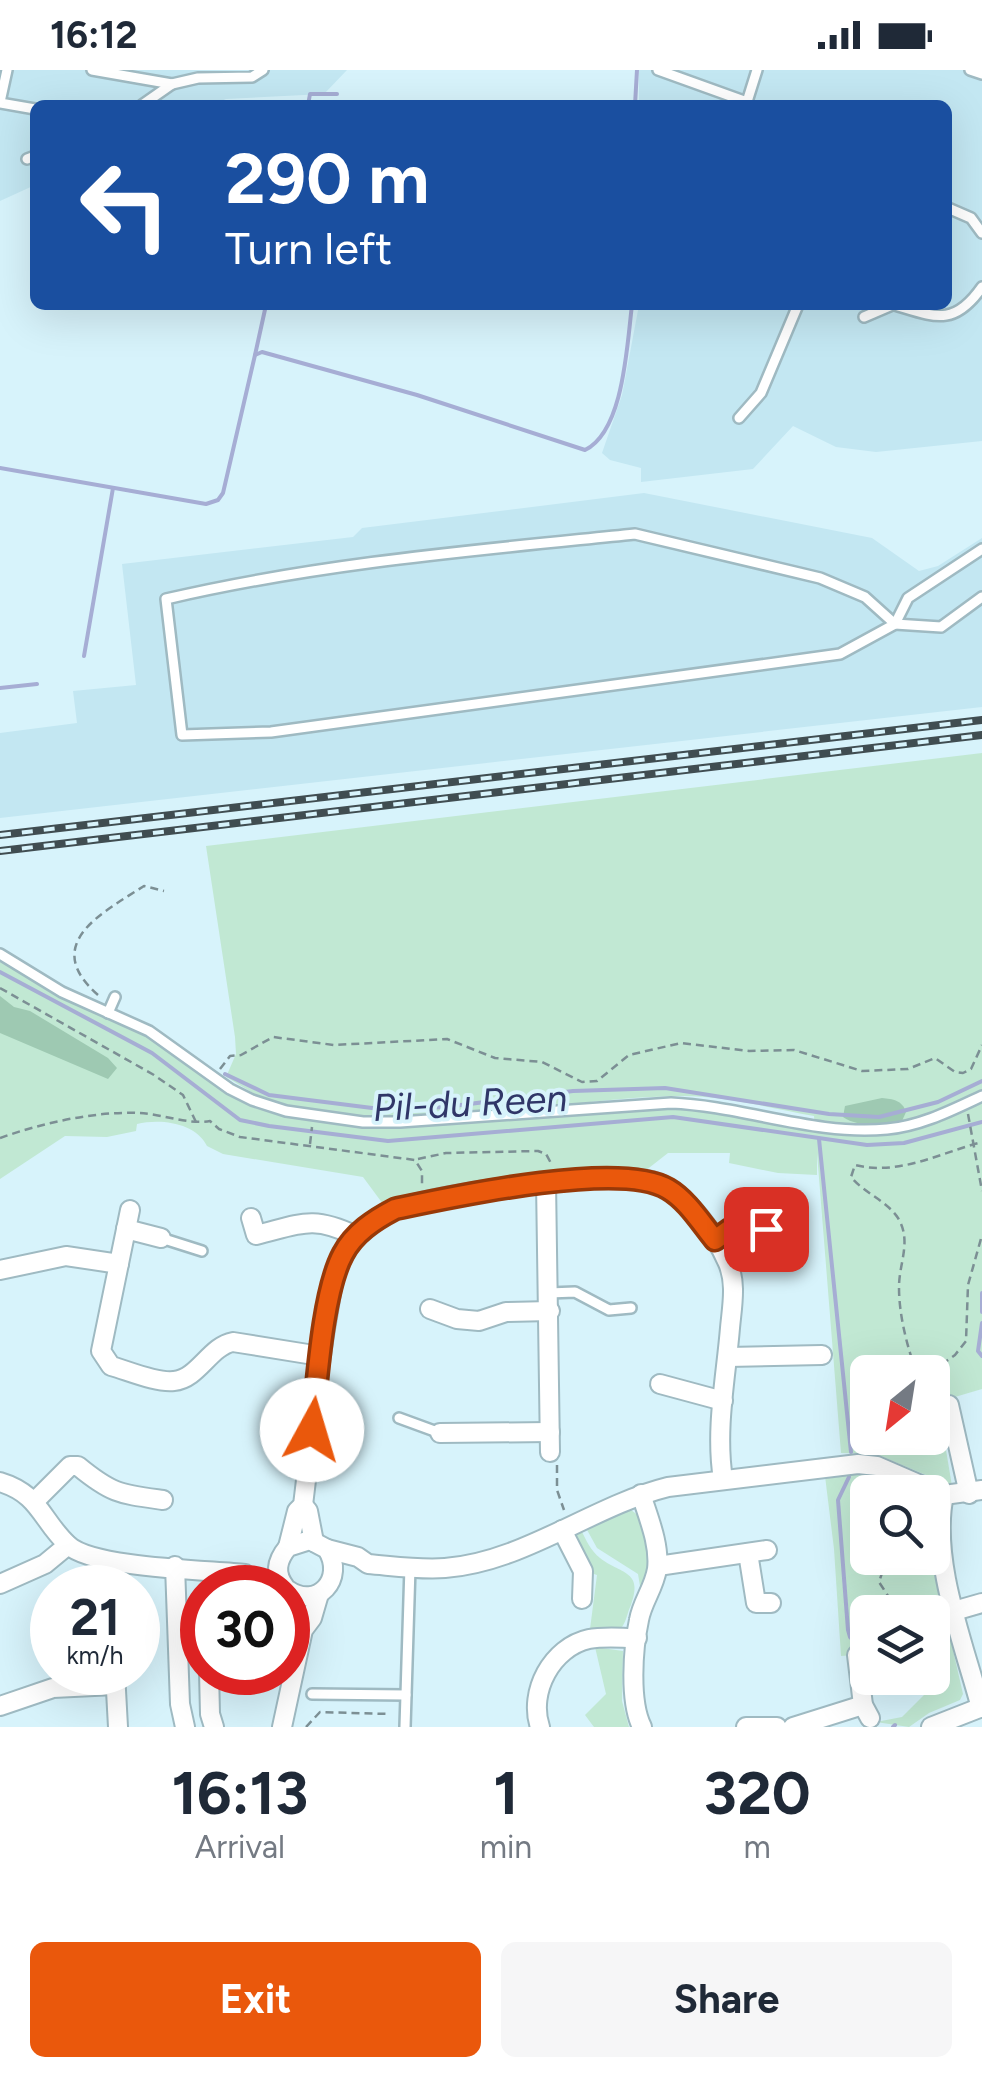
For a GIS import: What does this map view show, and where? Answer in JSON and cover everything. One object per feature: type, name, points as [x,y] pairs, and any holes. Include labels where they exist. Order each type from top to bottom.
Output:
[{"type":"street","points":[[334,1578],[333,1558],[320,1546],[304,1505],[320,1356],[342,1254],[372,1221],[395,1209],[550,1182],[630,1179],[658,1184],[679,1196],[715,1240],[732,1274],[720,1448],[722,1479]]},
{"type":"street","points":[[550,1182],[550,1452]]},
{"type":"street","points":[[252,1218],[256,1236],[307,1222],[329,1222],[356,1236]]},
{"type":"street","points":[[161,1238],[128,1220],[101,1351],[111,1366],[173,1382],[185,1378],[220,1344],[234,1342],[320,1356]]},
{"type":"street","points":[[715,1240],[730,1229],[766,1229],[790,1239]]},
{"type":"street","points":[[0,1270],[66,1256],[118,1264]]},
{"type":"street","points":[[439,1317],[479,1320],[550,1302]]},
{"type":"street","points":[[728,1357],[822,1354]]},
{"type":"street","points":[[660,1384],[723,1401]]},
{"type":"street","points":[[950,1411],[975,1492],[950,1495]]},
{"type":"street","points":[[452,1439],[550,1432]]},
{"type":"street","points":[[35,1501],[70,1466],[78,1466],[100,1486],[120,1494],[163,1500]]},
{"type":"street","points":[[261,1565],[296,1542],[320,1546],[368,1564],[444,1568],[480,1562],[641,1494],[722,1479],[832,1466],[877,1466],[897,1475]]},
{"type":"street","points":[[0,1482],[23,1491],[35,1501],[68,1545],[88,1557],[180,1567]]},
{"type":"street","points":[[641,1494],[658,1566],[638,1620],[634,1704],[642,1727]]},
{"type":"street","points":[[278,1565],[297,1511],[304,1505]]},
{"type":"street","points":[[566,1527],[583,1571],[582,1599]]},
{"type":"street","points":[[0,1584],[45,1564],[68,1545]]},
{"type":"street","points":[[658,1566],[767,1550]]},
{"type":"street","points":[[748,1553],[756,1604],[771,1602]]},
{"type":"street","points":[[310,1621],[319,1594],[334,1578],[368,1564]]},
{"type":"street","points":[[175,1566],[184,1722],[212,1720],[211,1695]]},
{"type":"street","points":[[931,1727],[982,1708],[948,1575]]},
{"type":"street","points":[[310,1596],[319,1594]]},
{"type":"street","points":[[954,1611],[982,1603]]},
{"type":"street","points":[[540,1727],[537,1696],[558,1656],[588,1639],[637,1638]]},
{"type":"street","points":[[0,1706],[32,1695]]},
{"type":"street","points":[[116,1695],[118,1727]]},
{"type":"street","points":[[282,1727],[289,1695]]},
{"type":"street","points":[[793,1727],[866,1711],[863,1695]]},
{"type":"street","points":[[746,1727],[776,1727]]},
{"type":"lane","points":[[7,70],[0,102],[30,108]]},
{"type":"lane","points":[[92,70],[172,84]]},
{"type":"lane","points":[[149,100],[172,84],[198,78],[252,77],[263,70]]},
{"type":"lane","points":[[658,70],[737,100]]},
{"type":"lane","points":[[748,100],[757,70]]},
{"type":"lane","points":[[970,70],[982,74]]},
{"type":"lane","points":[[952,210],[972,218],[982,232]]},
{"type":"lane","points":[[911,310],[936,317],[951,316],[982,287]]},
{"type":"lane","points":[[738,418],[761,392],[796,310]]},
{"type":"lane","points":[[864,317],[881,310]]},
{"type":"lane","points":[[895,624],[865,598],[820,578],[635,534],[427,555],[226,585],[166,599],[182,735],[272,732],[840,654],[895,624],[941,627],[982,596]]},
{"type":"lane","points":[[895,624],[908,598],[982,549]]},
{"type":"lane","points":[[0,954],[62,992],[112,1005],[216,1079],[252,1100],[286,1111],[363,1122],[400,1122],[671,1103],[829,1126],[886,1129],[931,1118],[982,1096]]},
{"type":"lane","points":[[161,1238],[202,1251]]},
{"type":"lane","points":[[550,1302],[575,1292],[609,1310],[632,1308]]},
{"type":"lane","points":[[399,1418],[452,1439]]},
{"type":"lane","points":[[405,1727],[410,1568]]},
{"type":"lane","points":[[312,1694],[406,1695]]},
{"type":"path","points":[[112,1005],[84,983],[77,971],[74,955],[80,936],[91,920],[144,886],[164,891]]},
{"type":"path","points":[[0,988],[154,1075],[183,1095],[196,1122]]},
{"type":"path","points":[[216,1079],[230,1056],[241,1055],[273,1037],[334,1045],[447,1039],[494,1058],[542,1062],[582,1082],[597,1081],[629,1055],[681,1043],[749,1051],[794,1050],[862,1070],[908,1069],[935,1058],[954,1072],[963,1073],[970,1069],[982,1045]]},
{"type":"path","points":[[0,1138],[59,1122],[134,1113],[210,1121],[240,1137],[310,1142],[415,1160],[446,1153],[538,1151],[546,1154],[552,1164],[550,1182]]},
{"type":"path","points":[[969,1117],[982,1191]]},
{"type":"path","points":[[310,1142],[313,1123]]},
{"type":"path","points":[[912,1355],[900,1307],[899,1283],[906,1242],[903,1228],[895,1214],[861,1189],[851,1176],[851,1169],[855,1165],[900,1166],[943,1157],[982,1142]]},
{"type":"path","points":[[415,1160],[422,1171],[421,1203]]},
{"type":"path","points":[[950,1359],[966,1341],[968,1285],[982,1235]]},
{"type":"path","points":[[550,1452],[559,1452],[557,1490],[566,1527]]},
{"type":"path","points":[[306,1727],[320,1712],[390,1714]]},
{"type":"shaded area","points":[[3,70],[347,70],[324,94],[224,100],[30,100],[30,187],[0,201]]},
{"type":"shaded area","points":[[639,70],[982,70],[982,441],[876,452],[836,447],[793,426],[753,469],[641,482],[641,468],[610,460],[602,453],[622,395],[638,310],[952,310],[952,100],[639,100]]},
{"type":"shaded area","points":[[644,493],[872,538],[919,571],[938,566],[982,538],[982,707],[0,818],[0,733],[77,723],[73,691],[136,685],[122,564],[353,537],[362,528]]},
{"type":"green space","points":[[982,753],[982,1389],[950,1398],[950,1355],[850,1355],[850,1453],[841,1453],[817,1153],[817,1175],[778,1173],[729,1163],[730,1153],[668,1153],[645,1171],[527,1176],[408,1196],[383,1204],[363,1177],[223,1154],[186,1127],[157,1122],[137,1124],[136,1131],[107,1137],[65,1136],[0,1179],[0,948],[59,985],[101,1004],[97,1010],[165,1046],[242,1101],[290,1116],[402,1126],[694,1107],[815,1127],[814,1116],[694,1096],[628,1098],[421,1118],[320,1113],[273,1102],[226,1077],[236,1054],[206,846]]},
{"type":"green space","points":[[0,996],[108,1058],[117,1068],[108,1079],[0,1033]]},
{"type":"green space","points":[[882,1098],[902,1105],[906,1112],[902,1121],[872,1125],[843,1117],[845,1106]]},
{"type":"green space","points":[[878,1455],[947,1455],[952,1486],[950,1475],[926,1475]]},
{"type":"green space","points":[[862,1473],[873,1475],[850,1475],[850,1575],[936,1575],[940,1595],[850,1595],[850,1655],[841,1656],[825,1476]]},
{"type":"green space","points":[[631,1510],[640,1518],[649,1539],[650,1563],[642,1598],[638,1574],[597,1548],[586,1528]]},
{"type":"green space","points":[[581,1530],[597,1555],[632,1579],[634,1594],[622,1627],[590,1629],[597,1575],[591,1573],[571,1536]]},
{"type":"green space","points":[[950,1637],[963,1694],[960,1700],[929,1713],[909,1727],[876,1722],[902,1717],[924,1695],[950,1695]]},
{"type":"green space","points":[[595,1647],[623,1651],[622,1701],[629,1727],[594,1727],[585,1715],[606,1694]]},
{"type":"waterway","points":[[635,100],[637,70]]},
{"type":"waterway","points":[[309,100],[310,94],[337,94]]},
{"type":"waterway","points":[[255,355],[265,310]]},
{"type":"waterway","points":[[0,468],[206,504],[218,500],[223,493],[255,355],[262,352],[417,395],[585,450],[598,440],[616,406],[631,310]]},
{"type":"waterway","points":[[84,656],[113,488]]},
{"type":"waterway","points":[[0,688],[37,684]]},
{"type":"waterway","name":"Pil-du Reen","points":[[0,972],[152,1053],[240,1120],[269,1126],[388,1141],[673,1117],[867,1145],[904,1143],[982,1122]]},
{"type":"waterway","points":[[225,1074],[269,1095],[388,1110],[573,1091],[665,1088],[829,1114],[879,1117],[938,1102],[982,1081]]},
{"type":"waterway","points":[[819,1139],[850,1442]]},
{"type":"waterway","points":[[982,1293],[982,1312]]},
{"type":"waterway","points":[[982,1323],[978,1351],[982,1356]]},
{"type":"waterway","points":[[849,1477],[838,1500],[850,1637]]},
{"type":"railway","points":[[0,835],[982,720]]},
{"type":"railway","points":[[0,851],[982,735]]},
{"type":"route","points":[[312,1430],[320,1356],[342,1254],[372,1221],[395,1209],[546,1182],[630,1179],[658,1184],[679,1196],[715,1240],[730,1229],[766,1229]]}]
